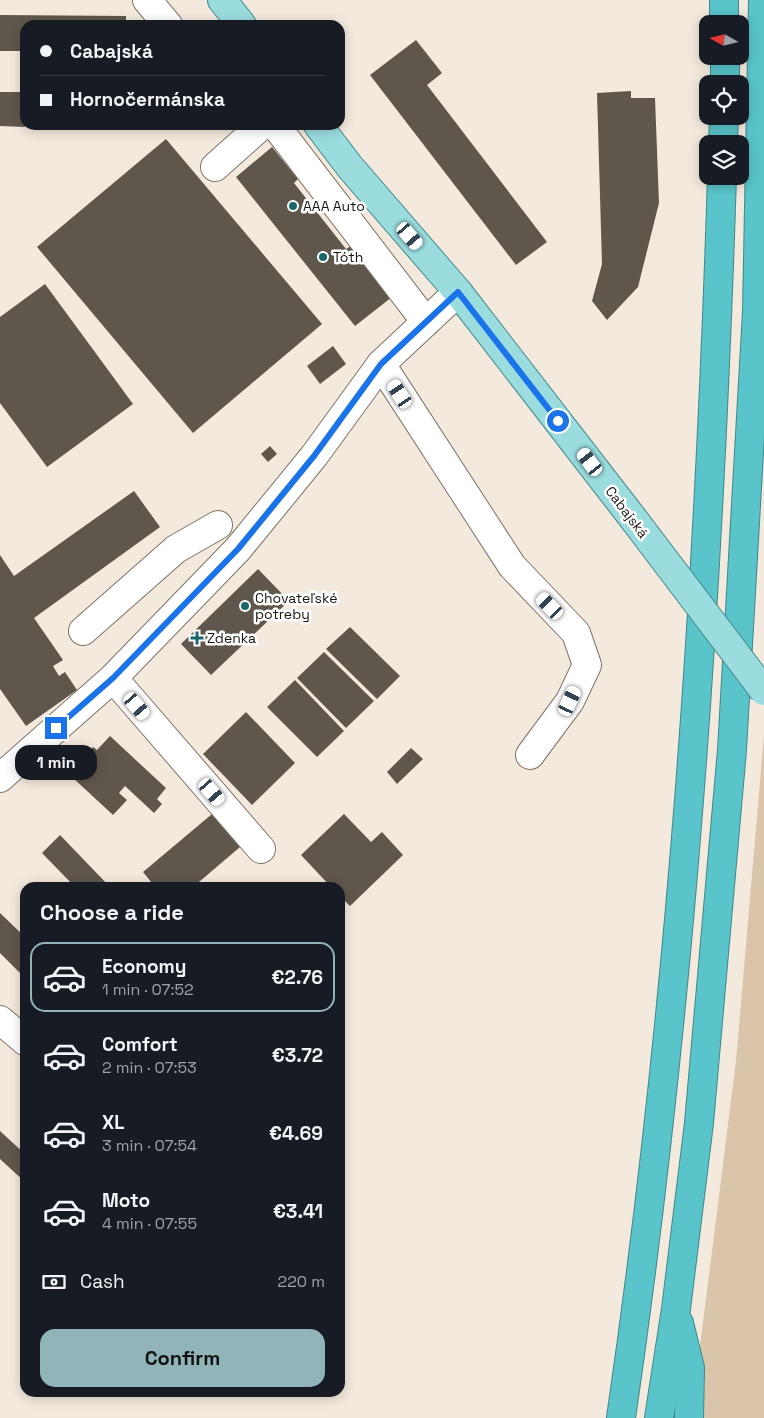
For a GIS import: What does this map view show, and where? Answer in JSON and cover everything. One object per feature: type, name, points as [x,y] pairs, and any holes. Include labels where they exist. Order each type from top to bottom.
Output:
[{"type":"highway","points":[[724,0],[724,15]]},
{"type":"highway","points":[[659,1418],[676,1309],[700,1123],[732,750],[757,312],[763,0]]},
{"type":"highway","points":[[621,1418],[638,1301],[660,1111],[682,891],[706,542],[718,314],[722,185]]},
{"type":"highway","points":[[676,1309],[690,1368],[689,1418]]},
{"type":"main road","points":[[222,0],[238,20]]},
{"type":"main road","name":"Cabajská","points":[[322,130],[350,167],[458,292],[764,691]]},
{"type":"street","points":[[147,0],[164,20]]},
{"type":"street","points":[[215,167],[256,130]]},
{"type":"street","points":[[279,130],[426,322]]},
{"type":"street","points":[[0,778],[113,678],[238,549],[314,456],[381,364],[458,292]]},
{"type":"street","points":[[381,364],[512,566],[576,633],[587,665],[570,701],[530,755]]},
{"type":"street","points":[[83,631],[176,549],[218,525]]},
{"type":"street","points":[[113,678],[261,849]]},
{"type":"street","points":[[0,1020],[20,1037]]},
{"type":"shaded area","points":[[764,735],[764,1418],[702,1418],[699,1354],[736,1061]]},
{"type":"building","points":[[0,15],[126,16],[126,20],[20,20],[20,51],[0,51]]},
{"type":"building","points":[[416,40],[442,73],[427,85],[547,242],[516,265],[370,75]]},
{"type":"building","points":[[631,91],[631,98],[655,98],[659,203],[638,287],[607,320],[592,301],[602,264],[597,93]]},
{"type":"building","points":[[0,92],[20,92],[20,127],[0,126]]},
{"type":"building","points":[[166,139],[322,324],[193,433],[37,247]]},
{"type":"building","points":[[272,147],[298,179],[294,183],[346,249],[351,246],[392,297],[355,326],[236,177]]},
{"type":"building","points":[[45,284],[133,404],[47,467],[0,403],[0,317]]},
{"type":"building","points":[[333,346],[346,364],[320,384],[307,366]]},
{"type":"building","points":[[270,446],[277,454],[268,462],[261,454]]},
{"type":"building","points":[[134,491],[160,527],[34,618],[63,660],[53,666],[59,676],[65,672],[77,690],[26,726],[0,689],[0,555],[14,576]]},
{"type":"building","points":[[258,569],[289,601],[211,675],[181,644]]},
{"type":"building","points":[[350,627],[400,676],[377,699],[326,649]]},
{"type":"building","points":[[324,652],[374,701],[346,728],[297,678]]},
{"type":"building","points":[[295,680],[344,731],[317,757],[267,707]]},
{"type":"building","points":[[246,712],[295,763],[252,805],[203,754]]},
{"type":"building","points":[[110,736],[166,788],[157,799],[162,804],[154,813],[125,786],[119,793],[127,800],[113,815],[72,777],[85,764],[81,760],[93,747],[97,750]]},
{"type":"building","points":[[411,748],[423,759],[397,784],[387,772]]},
{"type":"building","points":[[212,814],[240,847],[199,882],[151,882],[143,872]]},
{"type":"building","points":[[344,814],[371,842],[382,832],[403,855],[350,906],[345,901],[345,882],[326,882],[301,855]]},
{"type":"building","points":[[60,835],[105,882],[70,882],[42,853]]},
{"type":"building","points":[[0,913],[20,932],[20,973],[0,953]]},
{"type":"building","points":[[0,1131],[20,1149],[20,1177],[0,1159]]},
{"type":"place","name":"AAA Auto","points":[[293,206]]},
{"type":"place","name":"Tóth","points":[[323,257]]},
{"type":"place","name":"Chovateľské potreby","points":[[245,606]]},
{"type":"place","name":"Zdenka","points":[[197,638]]},
{"type":"route","points":[[56,728],[113,678],[238,549],[314,456],[381,364],[458,292],[558,421]]}]
